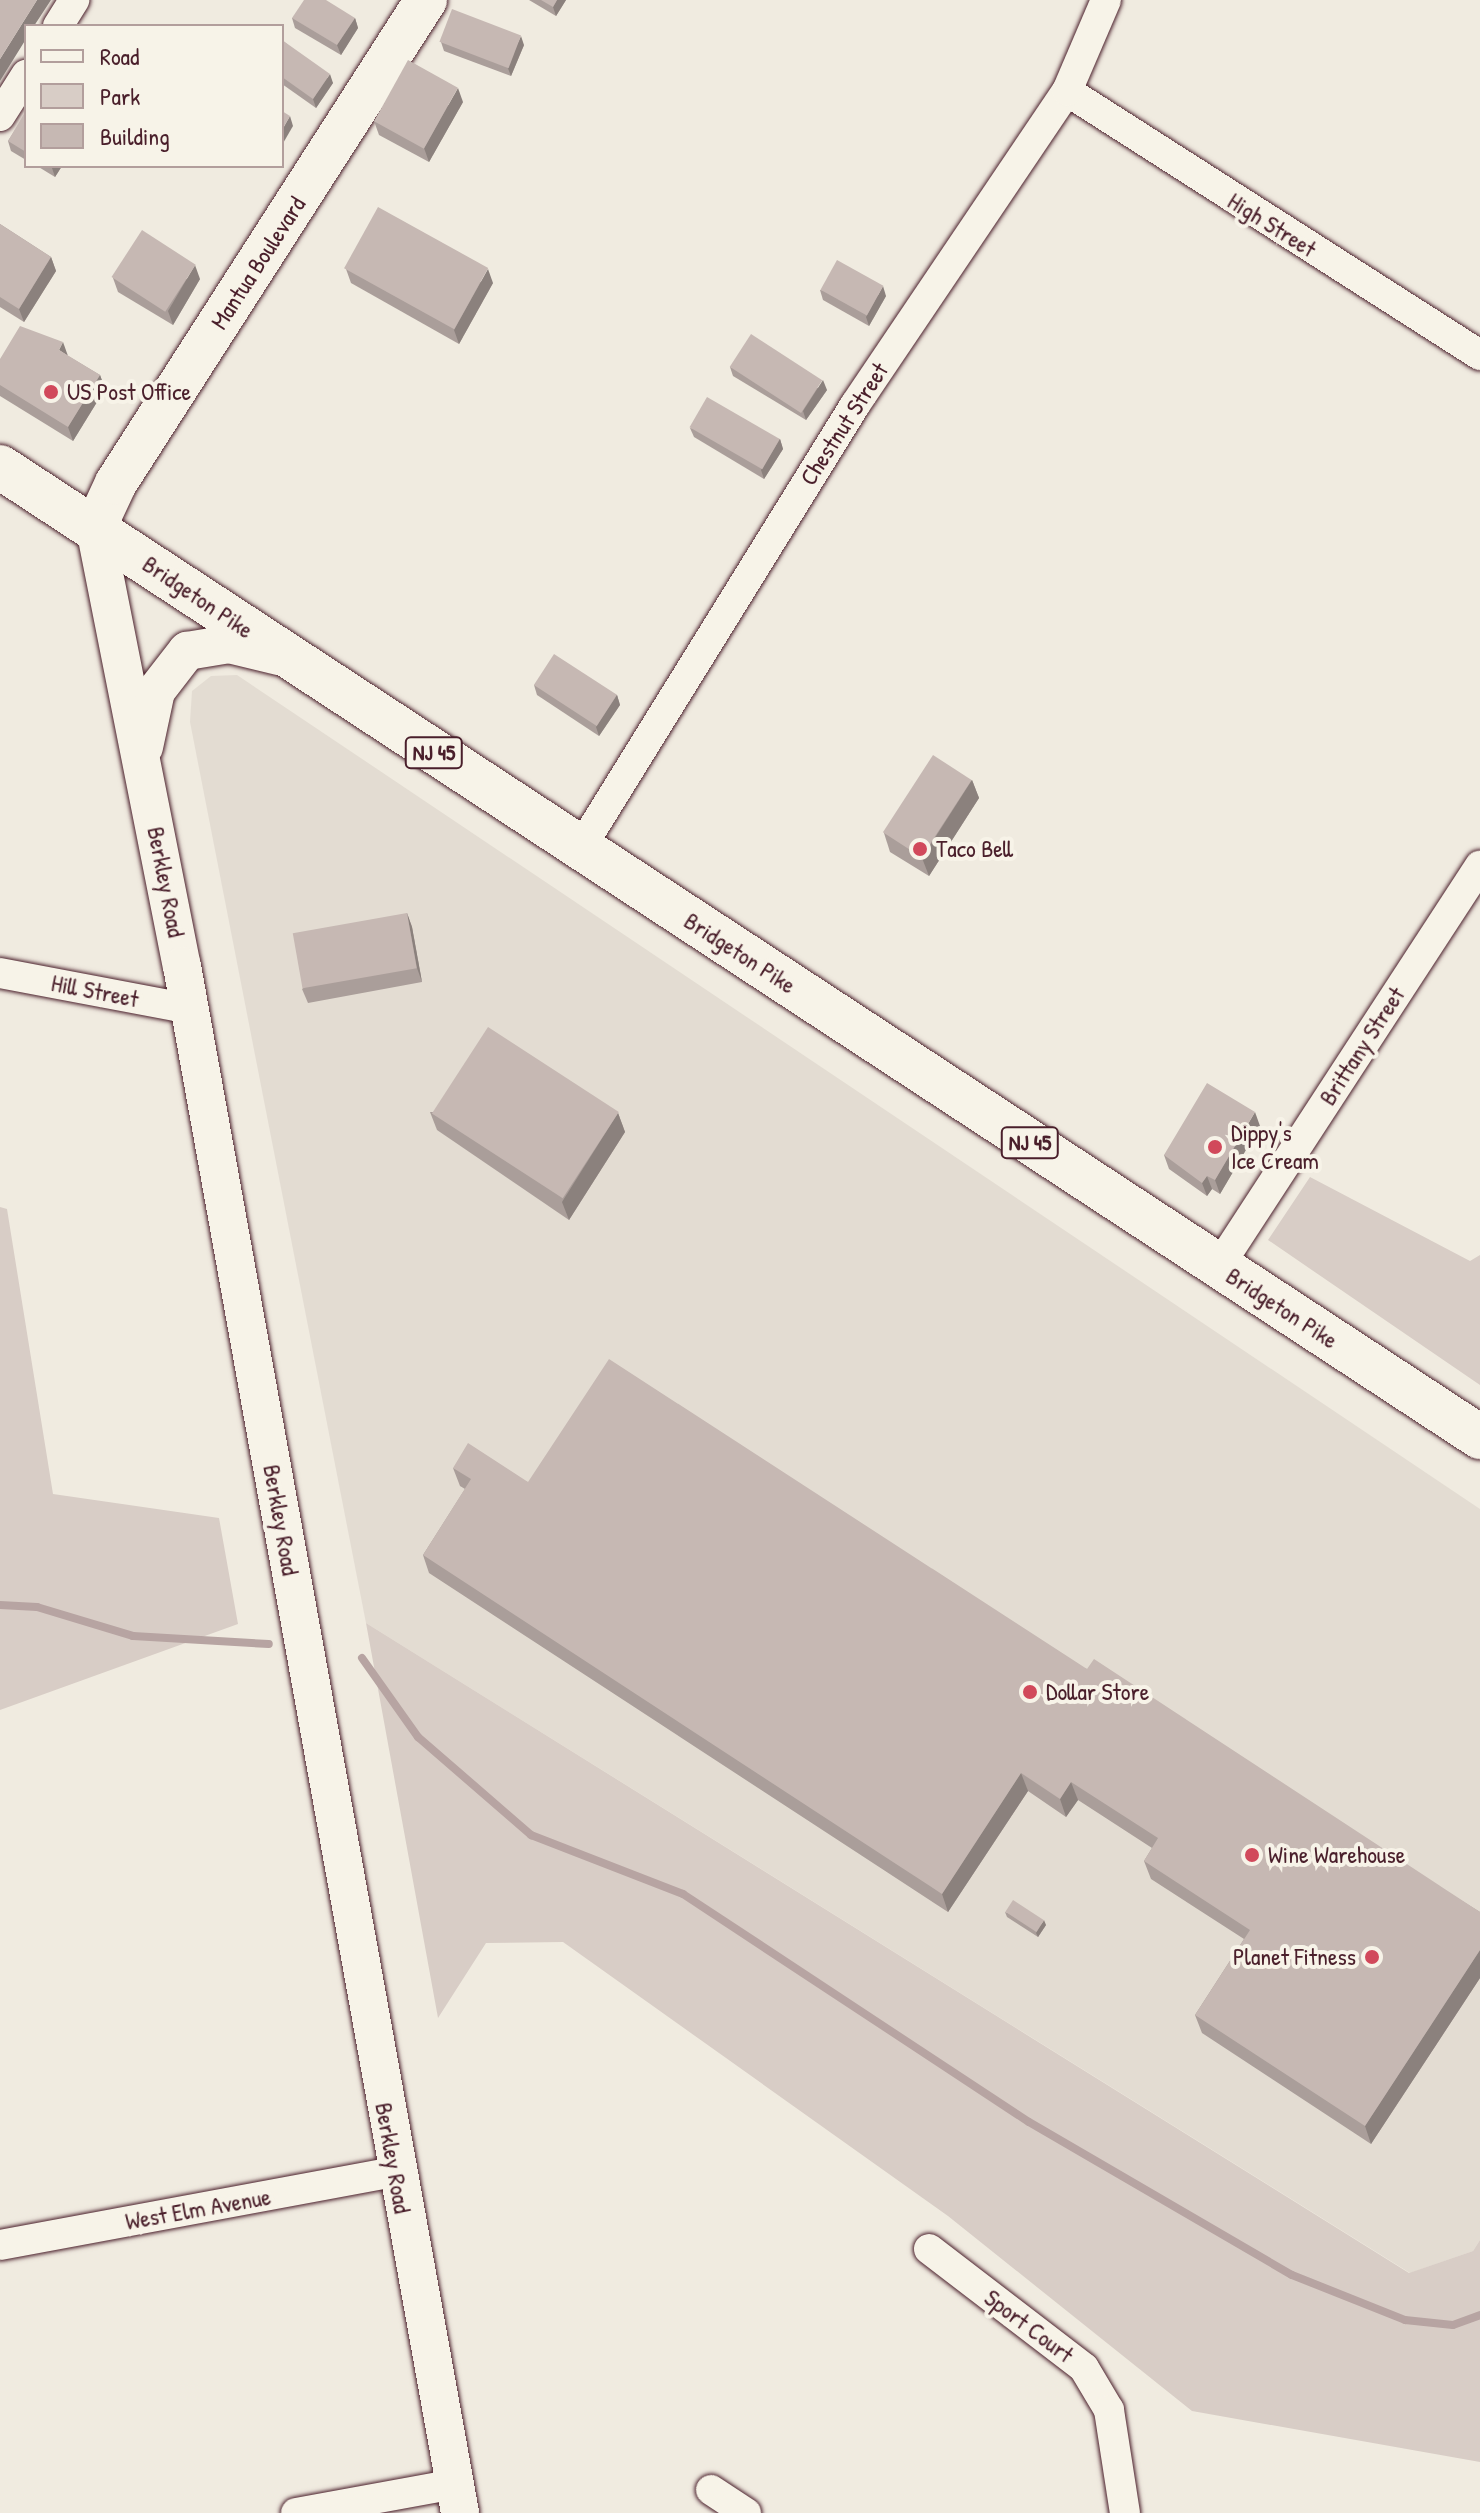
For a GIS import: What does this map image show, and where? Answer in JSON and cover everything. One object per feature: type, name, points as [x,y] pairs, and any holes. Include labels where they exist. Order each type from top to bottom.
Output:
[{"type":"main road","name":"Mantua Boulevard","points":[[95,528],[116,483],[426,0]]},
{"type":"main road","name":"Bridgeton Pike","points":[[0,467],[1480,1437]]},
{"type":"street","points":[[59,24],[74,0]]},
{"type":"street","name":"Chestnut Street","points":[[580,849],[855,405],[1067,91],[1106,0]]},
{"type":"street","points":[[0,116],[24,78]]},
{"type":"street","name":"High Street","points":[[1067,91],[1480,355]]},
{"type":"street","name":"Berkley Road","points":[[95,528],[190,1009],[395,2172],[458,2499]]},
{"type":"street","points":[[142,762],[156,691],[187,651],[229,644],[288,658]]},
{"type":"street","name":"Brittany Street","points":[[1219,1266],[1480,866]]},
{"type":"street","name":"Hill Street","points":[[0,973],[190,1009]]},
{"type":"street","name":"West Elm Avenue","points":[[0,2245],[395,2172]]},
{"type":"street","name":"Sport Court","points":[[929,2249],[1084,2368],[1109,2410],[1125,2513]]},
{"type":"street","points":[[711,2490],[746,2513]]},
{"type":"street","points":[[296,2513],[458,2499]]},
{"type":"shaded area","points":[[237,675],[1480,1509],[1480,2240],[1473,2251],[1410,2273],[366,1623],[190,722],[192,691],[211,676]]},
{"type":"green space","points":[[1310,1177],[1470,1261],[1480,1255],[1480,1385],[1268,1240]]},
{"type":"green space","points":[[0,1207],[7,1209],[53,1494],[219,1518],[238,1624],[0,1710]]},
{"type":"green space","points":[[366,1623],[1409,2273],[1473,2251],[1480,2240],[1480,2462],[1192,2411],[948,2216],[563,1942],[486,1943],[438,2018]]},
{"type":"building","points":[[0,0],[37,0],[0,59]]},
{"type":"building","points":[[304,0],[326,0],[355,18],[337,45],[292,18]]},
{"type":"building","points":[[541,0],[557,0],[553,7]]},
{"type":"building","points":[[452,9],[521,36],[509,68],[439,42]]},
{"type":"building","points":[[284,41],[330,74],[313,99],[284,78]]},
{"type":"building","points":[[408,60],[458,88],[424,149],[374,121]]},
{"type":"building","points":[[284,112],[290,116],[284,126]]},
{"type":"building","points":[[24,114],[24,151],[8,141]]},
{"type":"building","points":[[378,207],[488,268],[454,329],[344,268]]},
{"type":"building","points":[[0,224],[51,257],[19,309],[0,297]]},
{"type":"building","points":[[142,230],[196,265],[165,312],[112,277]]},
{"type":"building","points":[[837,260],[883,286],[867,315],[821,290]]},
{"type":"building","name":"US Post Office","points":[[20,326],[63,342],[59,350],[100,375],[68,427],[0,385],[0,359]]},
{"type":"building","points":[[751,334],[822,380],[801,413],[730,367]]},
{"type":"building","points":[[707,397],[780,439],[762,469],[690,427]]},
{"type":"building","points":[[554,654],[617,695],[597,726],[534,685]]},
{"type":"building","points":[[933,755],[972,780],[921,857],[883,832]]},
{"type":"building","points":[[407,913],[417,968],[302,988],[293,933]]},
{"type":"building","points":[[488,1027],[619,1112],[563,1198],[432,1113]]},
{"type":"building","name":"Dippy's Ice Cream","points":[[1207,1083],[1255,1112],[1215,1180],[1207,1176],[1202,1183],[1164,1155]]},
{"type":"building","points":[[609,1359],[1087,1669],[1094,1659],[1480,1912],[1480,1950],[1365,2126],[1195,2015],[1250,1930],[1144,1861],[1158,1838],[1071,1782],[1060,1799],[1021,1773],[942,1894],[423,1555],[471,1479],[453,1468],[468,1443],[528,1482]]},
{"type":"building","points":[[1013,1900],[1044,1920],[1036,1932],[1005,1912]]},
{"type":"waterway","points":[[0,1605],[37,1607],[133,1636],[269,1644]]},
{"type":"waterway","points":[[362,1658],[418,1737],[531,1835],[683,1894],[1029,2122],[1292,2275],[1405,2320],[1453,2325],[1480,2315]]},
{"type":"place","name":"US Post Office","points":[[51,392]]},
{"type":"place","name":"Taco Bell","points":[[920,849]]},
{"type":"place","name":"Dippy's Ice Cream","points":[[1215,1147]]},
{"type":"place","name":"Dollar Store","points":[[1030,1692]]},
{"type":"place","name":"Wine Warehouse","points":[[1252,1855]]},
{"type":"place","name":"Planet Fitness","points":[[1372,1957]]}]
